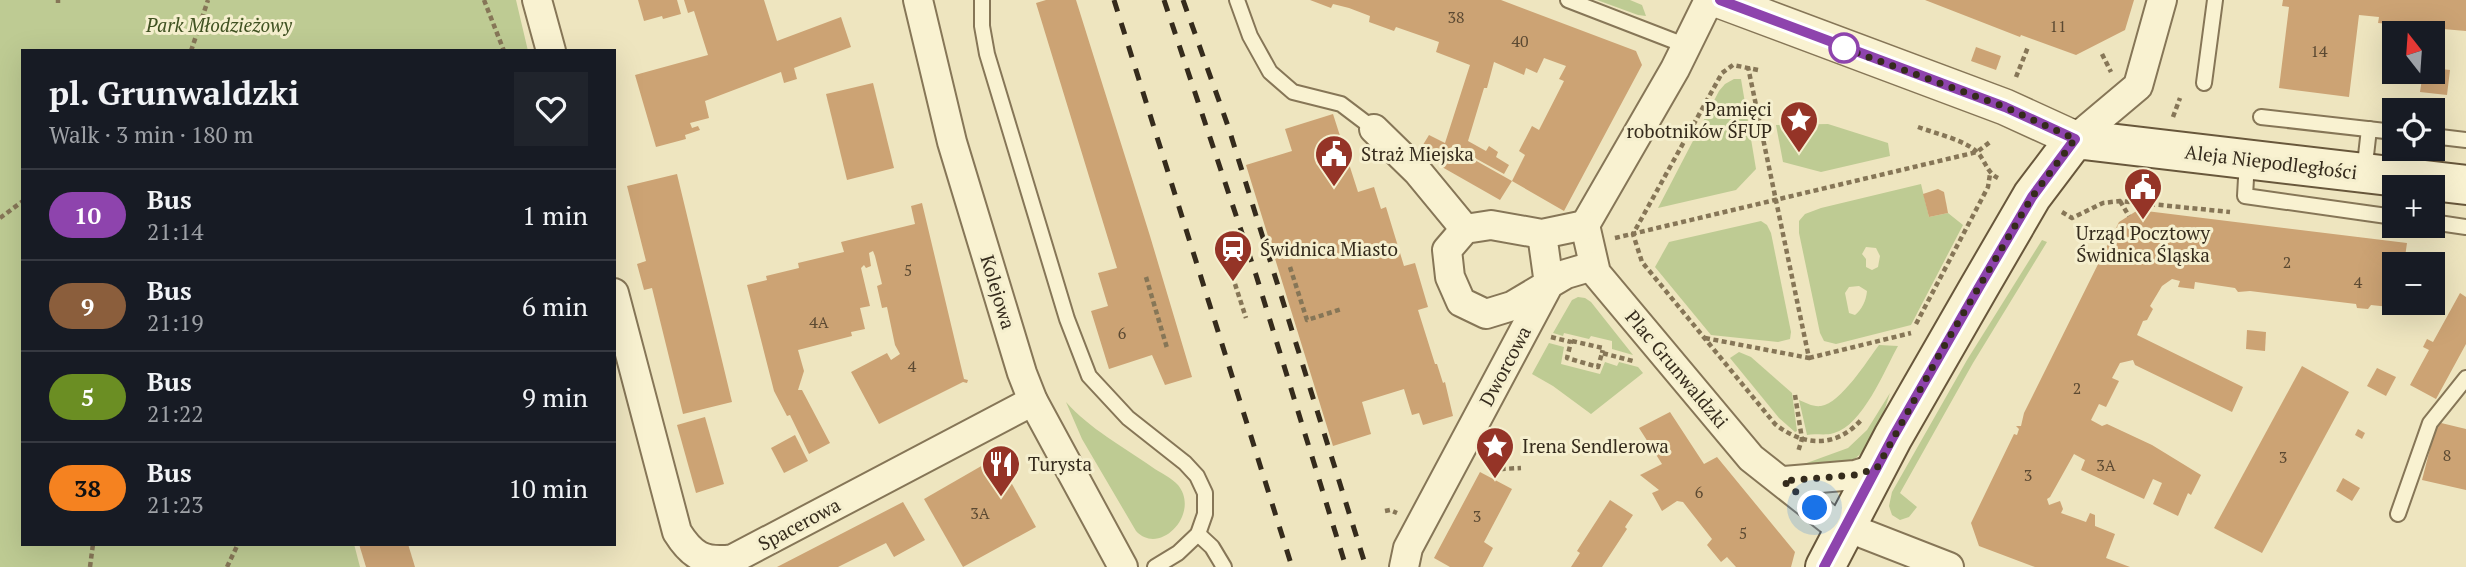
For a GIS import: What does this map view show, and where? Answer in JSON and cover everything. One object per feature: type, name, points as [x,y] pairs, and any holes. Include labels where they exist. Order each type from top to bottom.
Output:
[{"type":"main road","name":"Aleja Niepodległości","points":[[2075,139],[2466,185]]},
{"type":"main road","points":[[1825,567],[1943,348],[2032,197],[2075,139]]},
{"type":"street","points":[[537,0],[550,49]]},
{"type":"street","name":"Kolejowa","points":[[918,0],[952,142],[1033,401],[1123,567]]},
{"type":"street","points":[[1593,244],[1491,225],[1465,229],[1447,250],[1450,277],[1461,302],[1486,314],[1513,306],[1566,274],[1593,244],[1709,0]]},
{"type":"street","points":[[1719,0],[2009,96],[2075,139],[2138,86],[2162,0]]},
{"type":"street","points":[[1374,129],[1418,173],[1465,229]]},
{"type":"street","points":[[1542,234],[1549,284]]},
{"type":"street","name":"Plac Grunwaldzki","points":[[1593,244],[1596,273],[1751,458],[1831,521],[1949,567]]},
{"type":"street","name":"Dworcowa","points":[[1404,567],[1408,548],[1549,284]]},
{"type":"street","name":"Spacerowa","points":[[616,301],[677,532],[686,547],[700,557],[715,561],[733,559],[1033,401]]},
{"type":"street","points":[[1783,481],[1855,475],[1877,468]]},
{"type":"lane","points":[[982,0],[982,26],[987,54],[1067,319],[1088,376],[1128,418],[1164,445],[1198,476],[1205,493],[1205,514],[1198,534],[1178,553],[1156,567]]},
{"type":"lane","points":[[1237,0],[1250,36],[1270,72],[1293,92],[1341,104],[1374,129]]},
{"type":"lane","points":[[1568,0],[1687,46]]},
{"type":"lane","points":[[2204,83],[2215,0]]},
{"type":"lane","points":[[2262,117],[2382,130],[2364,173]]},
{"type":"lane","points":[[2445,138],[2466,140]]},
{"type":"lane","points":[[2248,160],[2245,196],[2382,215]]},
{"type":"lane","points":[[2445,224],[2466,227]]},
{"type":"lane","points":[[2398,514],[2430,423],[2466,378]]},
{"type":"lane","points":[[1198,534],[1212,547],[1224,567]]},
{"type":"path","points":[[192,49],[208,0]]},
{"type":"path","points":[[484,0],[503,49]]},
{"type":"path","points":[[2009,96],[2028,47]]},
{"type":"path","points":[[2102,54],[2112,75]]},
{"type":"path","points":[[1758,70],[1733,65],[1721,73],[1633,234],[1642,262],[1775,424],[1788,435],[1819,441],[1837,439],[1853,430],[1865,416]]},
{"type":"path","points":[[1748,67],[1810,358]]},
{"type":"path","points":[[2173,118],[2180,98]]},
{"type":"path","points":[[1918,127],[1977,152],[1990,174],[1998,178]]},
{"type":"path","points":[[1593,244],[1977,152],[1990,142]]},
{"type":"path","points":[[2141,202],[2152,173]]},
{"type":"path","points":[[1906,343],[1988,187],[1990,174]]},
{"type":"path","points":[[2120,201],[2129,216]]},
{"type":"path","points":[[0,218],[21,202]]},
{"type":"path","points":[[1290,267],[1307,320],[1342,309]]},
{"type":"path","points":[[1146,277],[1167,348]]},
{"type":"path","points":[[1235,285],[1246,318]]},
{"type":"path","points":[[1704,338],[1810,358],[1911,333]]},
{"type":"path","points":[[1547,336],[1603,348],[1598,367],[1567,358],[1572,342]]},
{"type":"path","points":[[1602,353],[1637,362]]},
{"type":"path","points":[[1795,395],[1802,439]]},
{"type":"path","points":[[1482,458],[1502,469],[1521,468]]},
{"type":"path","points":[[90,567],[93,546]]},
{"type":"path","points":[[227,567],[237,546]]},
{"type":"green space","name":"Park Młodzieżowy","points":[[0,0],[516,0],[528,49],[21,49],[21,546],[355,546],[360,567],[0,567]]},
{"type":"green space","points":[[1597,0],[1630,0],[1642,5],[1646,16],[1638,15]]},
{"type":"green space","points":[[1734,79],[1741,79],[1756,169],[1736,190],[1658,208],[1719,91]]},
{"type":"green space","points":[[1828,124],[1888,143],[1890,156],[1821,172],[1783,162],[1776,125]]},
{"type":"green space","points":[[1921,184],[1929,217],[1948,213],[1963,225],[1911,325],[1836,344],[1824,341],[1799,233],[1799,221],[1805,214]],"holes":[[[1866,247],[1876,248],[1880,256],[1878,267],[1872,270],[1866,267],[1866,259],[1862,254]],[[1859,286],[1867,291],[1866,298],[1855,315],[1849,313],[1845,293],[1849,287]]]},
{"type":"green space","points":[[1761,221],[1771,233],[1791,332],[1790,339],[1778,342],[1711,335],[1655,267],[1669,242]]},
{"type":"green space","points":[[2042,240],[2047,242],[1973,363],[1900,493],[1917,507],[1909,517],[1900,520],[1892,515],[1889,506],[1892,492],[1967,360]]},
{"type":"green space","points":[[1578,297],[1591,302],[1633,355],[1612,349],[1612,341],[1591,336],[1589,339],[1553,333],[1572,300]]},
{"type":"green space","points":[[1549,343],[1564,347],[1561,364],[1600,374],[1605,362],[1617,366],[1619,362],[1638,367],[1643,373],[1591,414],[1532,374]]},
{"type":"green space","points":[[1879,345],[1898,346],[1863,409],[1845,428],[1834,433],[1807,435],[1799,400],[1815,406],[1829,403],[1853,380]]},
{"type":"green space","points":[[1739,352],[1751,357],[1792,393],[1797,431],[1779,418],[1730,358]]},
{"type":"green space","points":[[1890,393],[1879,426],[1864,451],[1853,460],[1840,465],[1824,467],[1804,464],[1848,448],[1867,430]]},
{"type":"green space","points":[[1066,402],[1096,429],[1178,485],[1184,496],[1185,508],[1175,528],[1156,539],[1146,538],[1136,531],[1082,439]]},
{"type":"building","points":[[638,0],[677,0],[681,14],[644,21]]},
{"type":"building","points":[[684,0],[764,0],[777,41],[841,17],[851,47],[794,68],[797,79],[784,83],[781,72],[705,101],[709,118],[690,123],[692,128],[698,126],[700,130],[685,135],[686,139],[656,147],[635,75],[708,55],[694,11],[688,13]]},
{"type":"building","points":[[1046,0],[1076,0],[1192,377],[1165,385],[1152,355],[1109,369],[1091,311],[1108,306],[1098,273],[1117,268],[1036,3]]},
{"type":"building","points":[[1310,0],[1501,0],[1636,51],[1642,65],[1564,211],[1512,181],[1500,200],[1442,167],[1453,148],[1451,147],[1440,165],[1418,153],[1429,135],[1445,143],[1470,65],[1436,52],[1439,42],[1396,27],[1394,31],[1369,22],[1370,16],[1349,8],[1333,4],[1331,8]],"holes":[[[1544,58],[1566,66],[1559,79],[1564,81],[1539,130],[1532,126],[1519,151],[1525,155],[1512,181],[1464,154],[1504,174],[1509,165],[1496,157],[1498,152],[1489,146],[1486,151],[1468,141],[1494,62],[1524,75],[1526,68],[1537,73]]]},
{"type":"building","points":[[1925,0],[2134,0],[2125,30],[2076,55],[2021,35],[2020,37]]},
{"type":"building","points":[[2283,0],[2466,0],[2466,31],[2445,29],[2445,21],[2382,21],[2382,23],[2378,23],[2379,17],[2359,15],[2349,97],[2279,88],[2289,7],[2282,6]]},
{"type":"building","points":[[1976,47],[2001,56],[1996,70],[1971,61]]},
{"type":"building","points":[[2445,69],[2450,70],[2447,95],[2420,92],[2421,84],[2445,84]]},
{"type":"building","points":[[873,83],[894,168],[847,180],[826,94]]},
{"type":"building","points":[[1333,114],[1358,192],[1374,187],[1381,209],[1386,207],[1404,266],[1415,263],[1428,307],[1418,310],[1435,364],[1443,383],[1445,382],[1453,416],[1423,425],[1419,413],[1412,415],[1404,389],[1362,402],[1371,434],[1333,446],[1246,165],[1292,151],[1285,129]]},
{"type":"building","points":[[677,174],[732,402],[683,414],[652,288],[644,290],[637,264],[646,261],[627,186]]},
{"type":"building","points":[[1938,189],[1944,192],[1948,213],[1929,217],[1923,194]]},
{"type":"building","points":[[922,203],[967,383],[963,382],[879,424],[851,372],[887,353],[891,360],[900,354],[895,345],[887,307],[882,308],[877,286],[882,284],[873,251],[869,253],[871,266],[866,268],[864,265],[861,268],[870,306],[860,308],[865,329],[851,332],[852,336],[798,350],[804,371],[798,390],[802,390],[830,443],[809,454],[790,415],[787,416],[774,391],[747,285],[767,280],[766,276],[799,268],[798,263],[844,252],[841,242],[915,224],[911,206]]},
{"type":"building","points":[[2138,210],[2407,243],[2406,252],[2382,252],[2382,306],[2371,305],[2368,309],[2357,308],[2356,304],[2250,291],[2238,292],[2235,288],[2195,282],[2194,289],[2178,287],[2180,281],[2172,279],[2162,286],[2150,306],[2153,309],[2147,320],[2143,321],[2137,335],[2243,387],[2232,412],[2135,365],[2133,360],[2120,363],[2112,378],[2119,381],[2106,407],[2099,404],[2091,420],[2102,426],[2107,424],[2152,445],[2201,475],[2191,495],[2188,493],[2178,516],[2153,504],[2162,483],[2153,479],[2144,499],[2081,470],[2085,460],[2074,454],[2047,499],[2049,505],[2060,501],[2063,509],[2061,513],[2086,522],[2090,513],[2095,515],[2095,526],[2115,534],[2106,558],[2130,567],[2035,567],[1979,546],[1971,523],[2014,434],[2017,435],[2019,429],[2016,426],[2021,426],[2024,413],[2119,222]]},
{"type":"building","points":[[2460,293],[2466,297],[2466,344],[2436,399],[2410,385],[2429,350],[2423,347],[2427,339],[2433,342]]},
{"type":"building","points":[[2247,330],[2266,332],[2265,351],[2246,349]]},
{"type":"building","points":[[2302,366],[2349,392],[2262,553],[2214,528]]},
{"type":"building","points":[[2377,368],[2396,377],[2386,396],[2367,386]]},
{"type":"building","points":[[1670,412],[1704,464],[1717,457],[1795,552],[1791,567],[1736,567],[1727,557],[1721,562],[1707,545],[1712,539],[1683,502],[1677,501],[1662,511],[1652,493],[1659,490],[1640,475],[1662,464],[1639,428]]},
{"type":"building","points":[[705,417],[724,484],[696,493],[677,425]]},
{"type":"building","points":[[2437,422],[2466,429],[2466,490],[2422,480]]},
{"type":"building","points":[[2358,429],[2365,433],[2362,439],[2355,435]]},
{"type":"building","points":[[795,435],[808,461],[784,473],[771,448]]},
{"type":"building","points":[[997,457],[1036,527],[963,567],[924,499]]},
{"type":"building","points":[[1480,472],[1512,489],[1484,542],[1493,548],[1483,567],[1450,567],[1434,558]]},
{"type":"building","points":[[2343,478],[2360,488],[2352,501],[2336,491]]},
{"type":"building","points":[[1610,500],[1633,515],[1625,527],[1627,529],[1602,567],[1571,567],[1580,553],[1577,551]]},
{"type":"building","points":[[903,502],[925,540],[894,557],[886,543],[838,567],[777,567]]},
{"type":"building","points":[[360,546],[409,546],[415,567],[366,567]]},
{"type":"railway","points":[[1114,0],[1292,567]]},
{"type":"railway","points":[[1164,0],[1256,275],[1346,567]]},
{"type":"railway","points":[[1183,0],[1228,126],[1366,567]]},
{"type":"bus line","name":"10","points":[[1720,0],[2005,107],[2075,139],[2032,197],[1943,348],[1824,567]]},
{"type":"place","name":"Pamięci robotników ŚFUP","points":[[1799,154]]},
{"type":"place","name":"Straż Miejska","points":[[1334,188]]},
{"type":"place","name":"Urząd Pocztowy Świdnica Śląska","points":[[2143,221]]},
{"type":"place","name":"Świdnica Miasto","points":[[1233,283]]},
{"type":"place","name":"Irena Sendlerowa","points":[[1495,480]]},
{"type":"place","name":"Turysta","points":[[1001,498]]},
{"type":"route","points":[[1815,508],[1783,481],[1855,475],[1877,468],[1943,348],[2032,197],[2075,139],[2005,107],[1844,48]]}]
